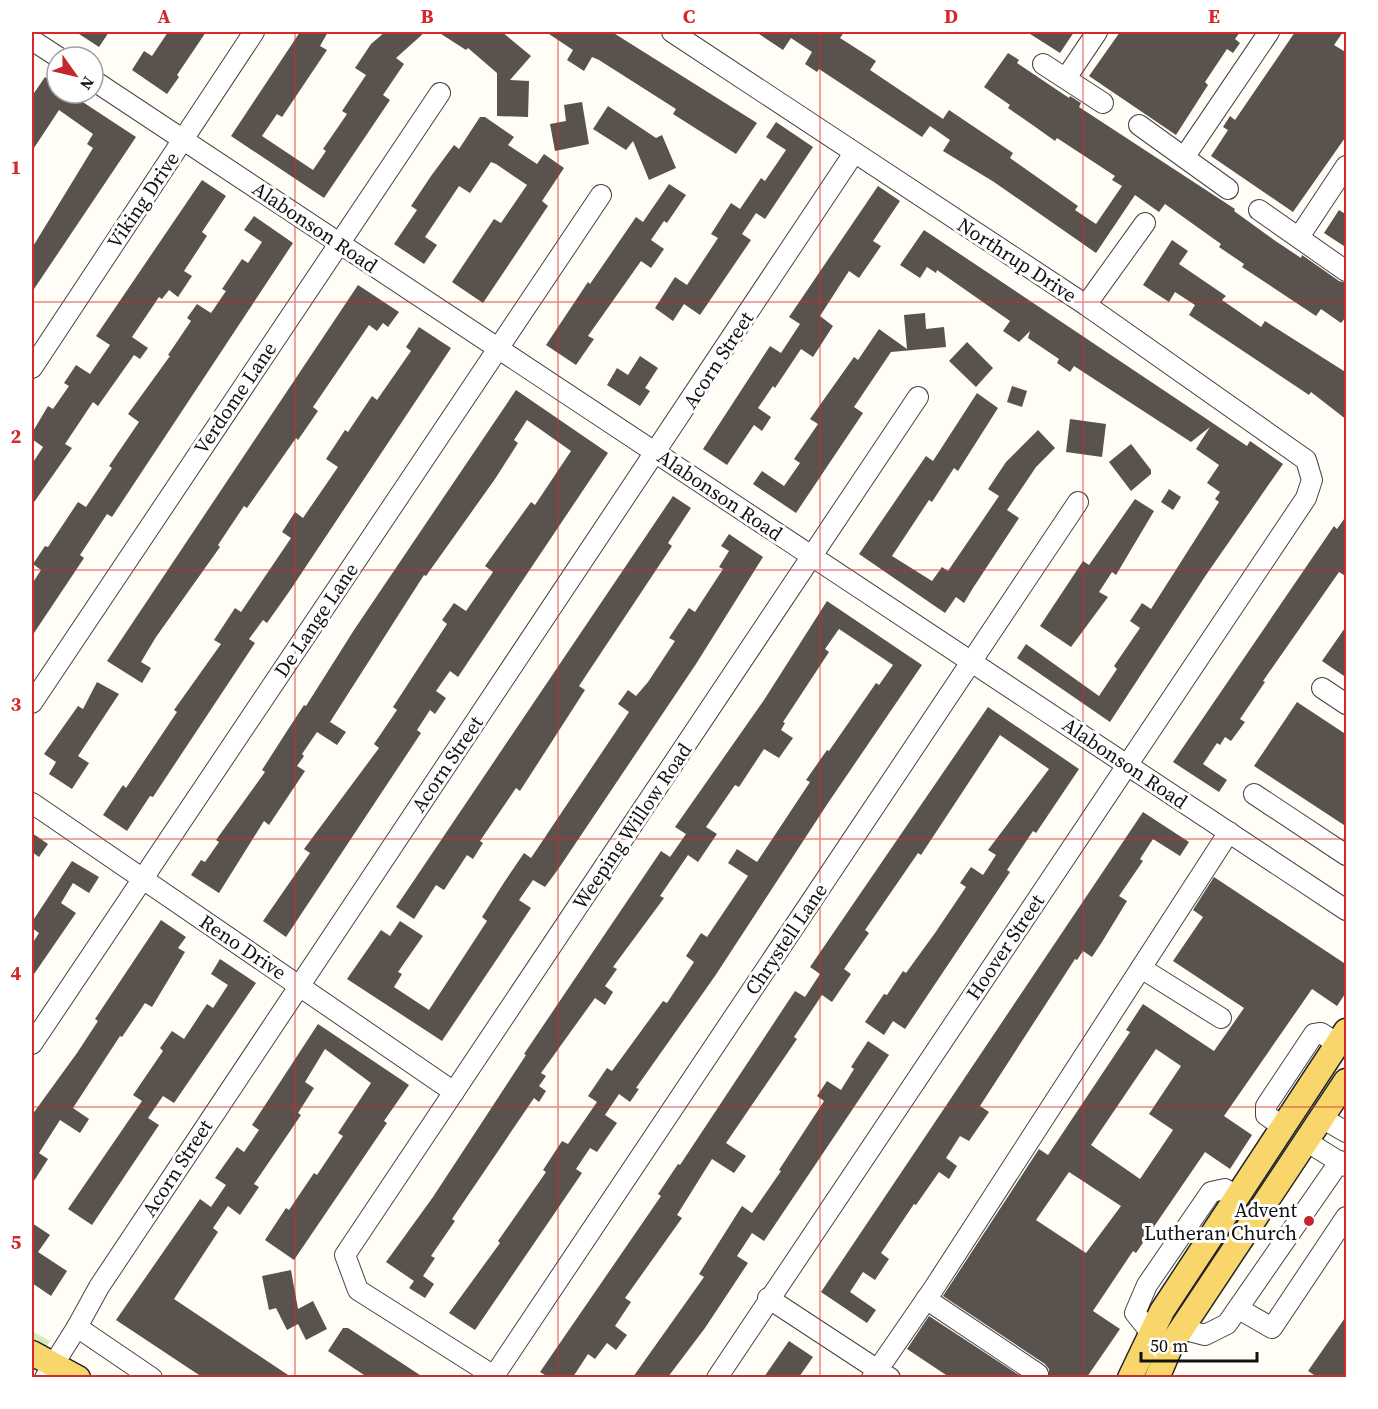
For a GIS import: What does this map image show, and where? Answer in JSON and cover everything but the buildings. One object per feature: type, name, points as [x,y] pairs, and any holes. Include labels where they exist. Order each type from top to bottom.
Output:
[{"type":"main road","points":[[1157,1377],[1168,1335],[1162,1311],[1342,1038]]},
{"type":"main road","points":[[1129,1372],[1168,1335],[1346,1083]]},
{"type":"main road","points":[[1283,1127],[1306,1142]]},
{"type":"main road","points":[[32,1353],[49,1371],[78,1377]]},
{"type":"street","name":"Viking Drive","points":[[32,368],[254,32]]},
{"type":"street","name":"Northrup Drive","points":[[672,32],[1086,305],[1306,460],[1312,480],[1306,498],[1294,516]]},
{"type":"street","points":[[1066,78],[1097,32]]},
{"type":"street","points":[[1185,156],[1269,32]]},
{"type":"street","points":[[32,40],[45,48]]},
{"type":"street","points":[[1043,64],[1103,103]]},
{"type":"street","name":"Alabonson Road","points":[[105,88],[1347,910]]},
{"type":"street","name":"Verdome Lane","points":[[32,703],[440,93]]},
{"type":"street","points":[[1139,125],[1228,189]]},
{"type":"street","name":"Acorn Street","points":[[49,1371],[99,1287],[298,985],[657,453],[854,153]]},
{"type":"street","points":[[1299,237],[1347,166]]},
{"type":"street","name":"De Lange Lane","points":[[32,1044],[601,195]]},
{"type":"street","points":[[1259,210],[1347,271]]},
{"type":"street","points":[[1086,305],[1145,223]]},
{"type":"street","name":"Weeping Willow Road","points":[[495,1376],[358,1290],[345,1255],[918,397]]},
{"type":"street","name":"Chrystell Lane","points":[[495,1376],[1078,502]]},
{"type":"street","name":"Hoover Street","points":[[717,1377],[1294,516]]},
{"type":"street","points":[[1322,688],[1347,704]]},
{"type":"street","points":[[1254,794],[1347,855]]},
{"type":"street","name":"Reno Drive","points":[[32,803],[454,1092]]},
{"type":"street","points":[[768,1298],[880,1375],[926,1299],[1229,832]]},
{"type":"street","points":[[1141,968],[1221,1018]]},
{"type":"street","points":[[1322,1118],[1346,1131]]},
{"type":"street","points":[[1168,1335],[1205,1335],[1227,1323],[1239,1309],[1343,1163],[1306,1142]]},
{"type":"street","points":[[1239,1309],[1272,1328],[1347,1217]]},
{"type":"street","points":[[926,1299],[1038,1374]]},
{"type":"street","points":[[77,1327],[152,1377]]},
{"type":"green space","points":[[32,1331],[50,1341],[32,1368]]},
{"type":"place","name":"Advent Lutheran Church","points":[[1309,1221]]}]
